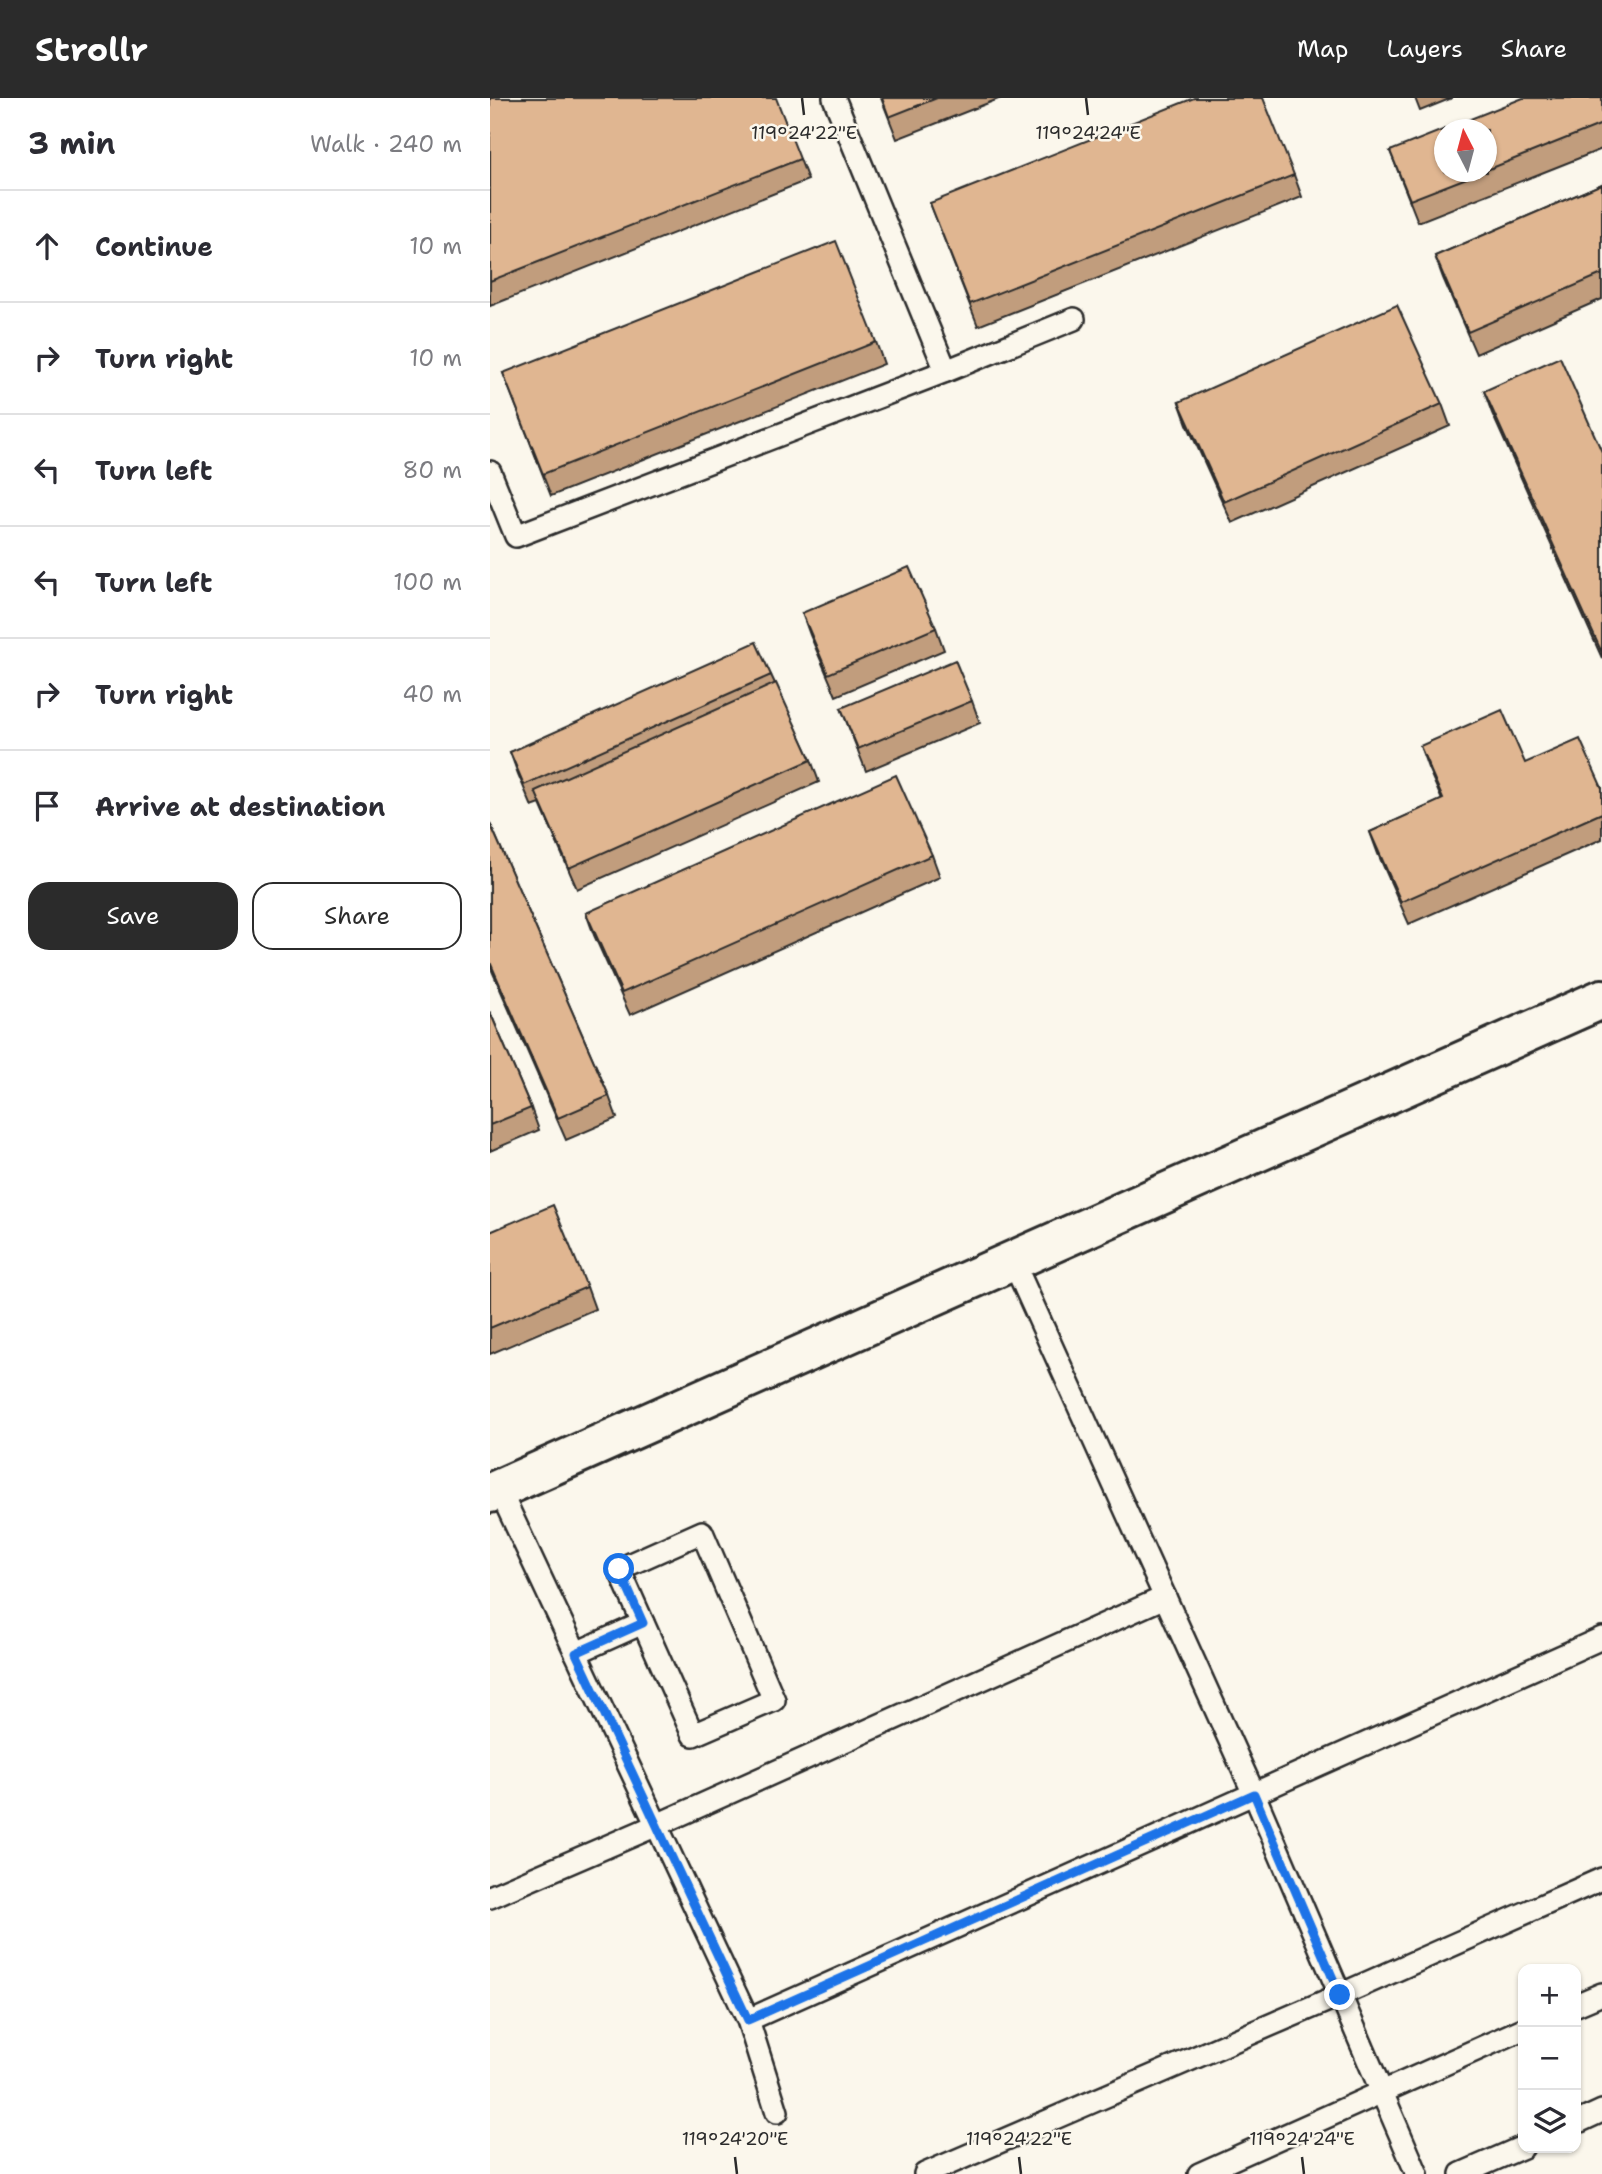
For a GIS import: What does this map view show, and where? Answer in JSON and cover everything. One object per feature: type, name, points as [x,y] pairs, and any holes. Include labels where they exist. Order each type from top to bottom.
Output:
[{"type":"street","points":[[494,1491],[1602,999]]},
{"type":"lane","points":[[834,98],[946,370]]},
{"type":"lane","points":[[490,472],[516,536],[1073,319]]},
{"type":"lane","points":[[1013,1261],[1254,1794],[1417,2174]]},
{"type":"lane","points":[[494,1491],[576,1653],[748,2020],[777,2112]]},
{"type":"lane","points":[[702,1532],[774,1700],[693,1735],[643,1623],[619,1569],[702,1532]]},
{"type":"lane","points":[[490,1897],[1165,1597]]},
{"type":"lane","points":[[576,1653],[643,1623]]},
{"type":"lane","points":[[748,2020],[1602,1638]]},
{"type":"lane","points":[[925,2174],[1602,1879]]},
{"type":"lane","points":[[1581,2003],[1602,1994]]},
{"type":"lane","points":[[1199,2174],[1518,2031]]},
{"type":"lane","points":[[1581,2121],[1602,2112]]},
{"type":"lane","points":[[1461,2174],[1518,2149]]},
{"type":"building","points":[[490,98],[776,98],[800,159],[490,281]]},
{"type":"building","points":[[882,98],[937,98],[889,117]]},
{"type":"building","points":[[1194,98],[1263,98],[1294,175],[970,304],[930,203]]},
{"type":"building","points":[[1523,98],[1602,98],[1602,124],[1497,166],[1497,119],[1470,119]]},
{"type":"building","points":[[1434,133],[1434,182],[1456,182],[1410,200],[1390,151]]},
{"type":"building","points":[[1602,184],[1602,274],[1468,332],[1435,256]]},
{"type":"building","points":[[836,241],[876,342],[543,474],[503,373]]},
{"type":"building","points":[[1397,305],[1442,404],[1224,502],[1179,402]]},
{"type":"building","points":[[1560,357],[1602,452],[1602,653],[1484,391]]},
{"type":"building","points":[[909,567],[936,628],[828,674],[802,613]]},
{"type":"building","points":[[756,642],[771,675],[524,785],[510,752]]},
{"type":"building","points":[[955,660],[972,701],[858,749],[841,708]]},
{"type":"building","points":[[776,683],[811,760],[569,868],[535,791]]},
{"type":"building","points":[[1502,710],[1525,763],[1580,739],[1602,788],[1602,813],[1401,902],[1370,832],[1443,799],[1420,746]]},
{"type":"building","points":[[896,775],[932,855],[622,993],[586,913]]},
{"type":"building","points":[[490,823],[609,1096],[558,1118],[490,962]]},
{"type":"building","points":[[490,1012],[531,1108],[490,1125]]},
{"type":"building","points":[[553,1205],[587,1287],[490,1328],[490,1232]]},
{"type":"route","points":[[619,1569],[643,1623],[576,1653],[748,2020],[1254,1794],[1340,1995]]}]
